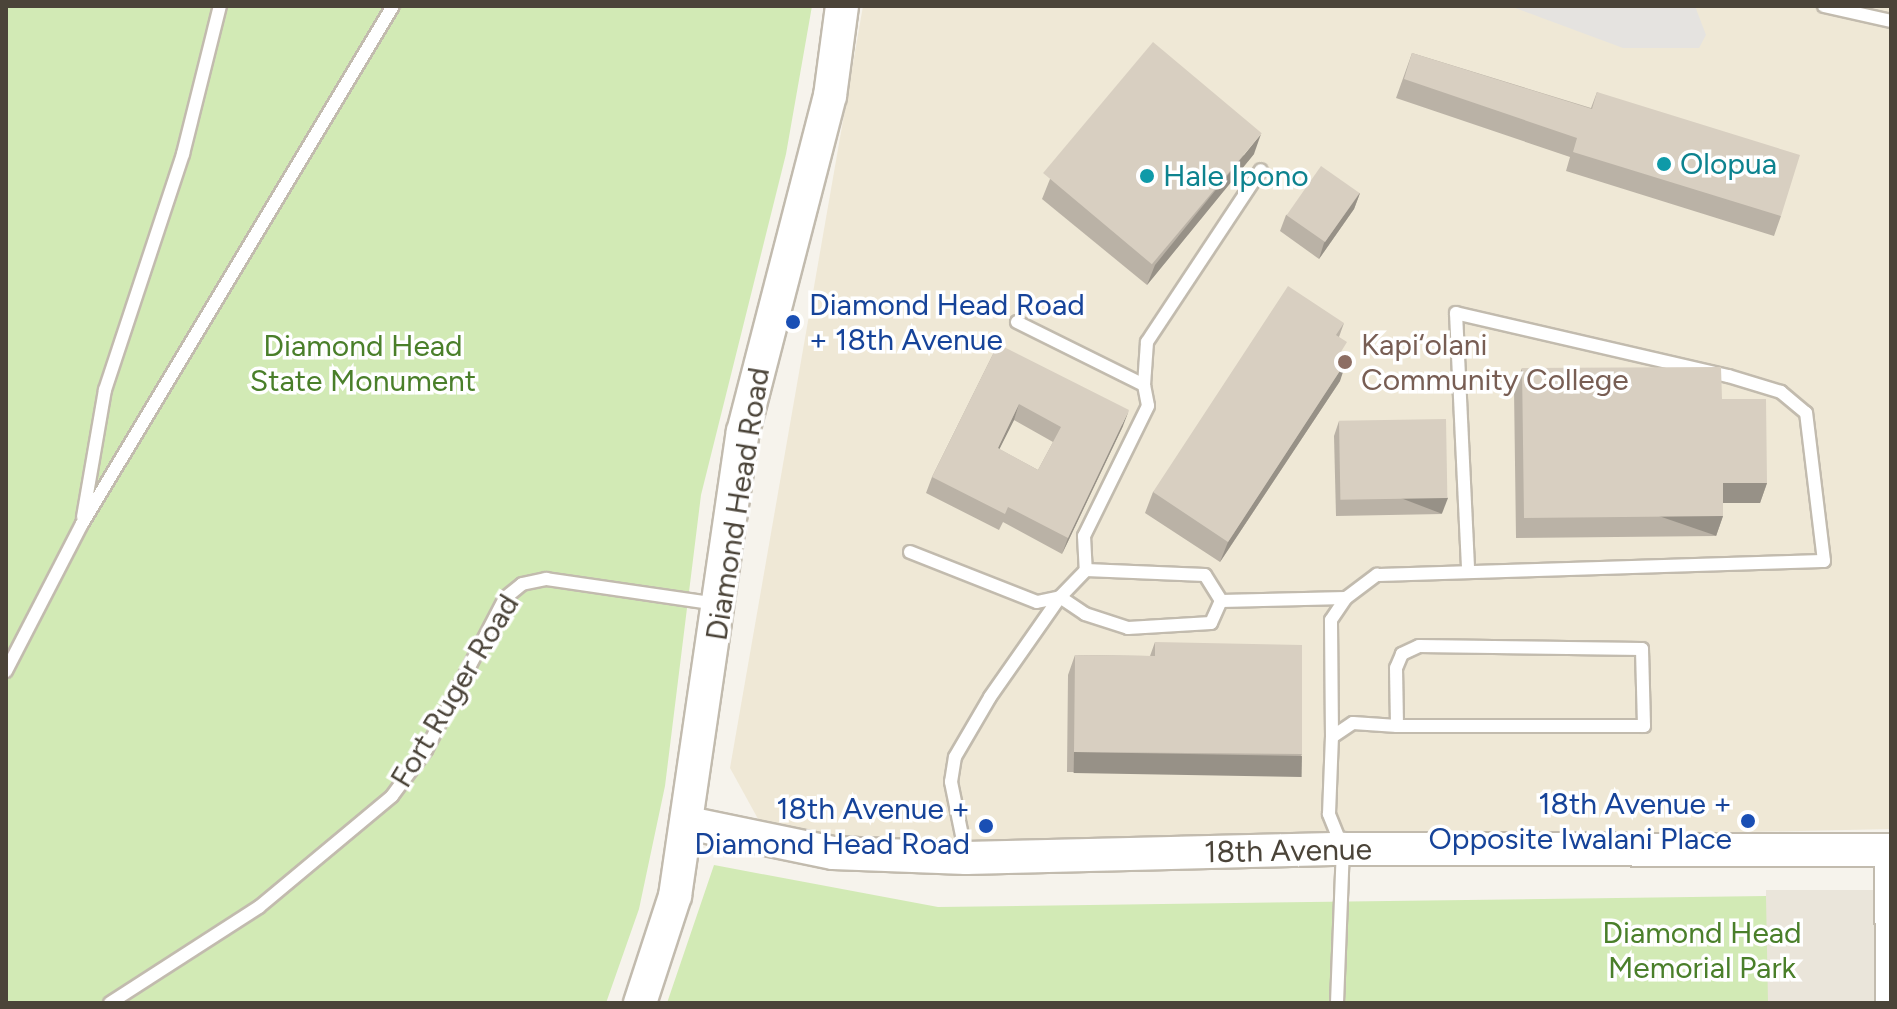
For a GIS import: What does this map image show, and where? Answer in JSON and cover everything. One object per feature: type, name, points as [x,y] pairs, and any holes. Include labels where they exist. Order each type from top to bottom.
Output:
[{"type":"street","name":"Diamond Head Road","points":[[640,1003],[670,918],[688,823],[721,605],[743,432],[830,96],[842,6]]},
{"type":"street","name":"18th Avenue","points":[[688,823],[833,853],[966,858],[1343,849],[1890,850]]},
{"type":"street","points":[[1889,1003],[1890,850]]},
{"type":"lane","points":[[82,524],[105,390],[183,154],[220,6]]},
{"type":"lane","points":[[6,671],[82,524],[393,6]]},
{"type":"lane","points":[[1824,6],[1891,21]]},
{"type":"lane","points":[[966,858],[951,782],[955,757],[970,725],[1060,597],[1086,570],[1084,536],[1148,406],[1144,385],[1147,342],[1261,170]]},
{"type":"lane","points":[[1337,1003],[1343,849],[1329,814],[1331,620],[1346,598],[1377,575],[1468,569],[1824,561],[1806,413],[1781,392],[1728,376],[1456,313],[1468,569]]},
{"type":"lane","points":[[1017,322],[1144,385]]},
{"type":"lane","points":[[910,552],[1037,602],[1060,597],[1085,614],[1128,628],[1211,623],[1221,601]]},
{"type":"lane","points":[[1086,570],[1205,575],[1221,601]]},
{"type":"lane","name":"Fort Ruger Road","points":[[110,1003],[259,907],[392,796],[426,750],[505,598],[522,584],[546,579],[721,605]]},
{"type":"lane","points":[[1221,601],[1346,598]]},
{"type":"lane","points":[[1332,737],[1353,723],[1397,726],[1644,726],[1642,649],[1419,646],[1402,654],[1396,668],[1397,726]]},
{"type":"shaded area","name":"Kapi‘olani Community College","points":[[863,6],[1891,6],[1891,829],[849,851],[763,828],[730,768]]},
{"type":"shaded area","points":[[1510,6],[1695,6],[1706,35],[1699,48],[1623,48]]},
{"type":"shaded area","points":[[1766,890],[1891,890],[1891,1003],[1766,1003]]},
{"type":"green space","name":"Diamond Head State Monument","points":[[6,6],[812,6],[786,154],[701,495],[665,786],[639,909],[606,1003],[6,1003]]},
{"type":"green space","name":"Diamond Head Memorial Park","points":[[714,865],[938,907],[1766,896],[1768,1003],[667,1003]]},
{"type":"building","name":"Hale Ipono","points":[[1153,42],[1262,133],[1152,264],[1043,173]]},
{"type":"building","points":[[1412,53],[1592,109],[1597,92],[1800,155],[1781,216],[1573,152],[1577,138],[1404,79]]},
{"type":"building","points":[[1321,166],[1360,193],[1325,242],[1287,215]]},
{"type":"building","points":[[1288,286],[1344,323],[1336,335],[1347,342],[1339,355],[1347,360],[1228,542],[1153,492]]},
{"type":"building","points":[[998,344],[1129,410],[1068,538],[1008,507],[1005,514],[932,477]],"holes":[[[1019,404],[1061,427],[1038,470],[998,448]]]},
{"type":"building","points":[[1721,367],[1722,399],[1766,399],[1767,483],[1723,483],[1723,516],[1524,518],[1522,368]]},
{"type":"building","points":[[1446,419],[1447,498],[1340,500],[1339,421]]},
{"type":"building","points":[[1155,642],[1302,645],[1302,754],[1074,752],[1075,655],[1155,656]]},
{"type":"place","name":"Olopua","points":[[1664,164]]},
{"type":"place","name":"Hale Ipono","points":[[1147,176]]},
{"type":"place","name":"Diamond Head Road + 18th Avenue","points":[[793,322]]},
{"type":"place","name":"Kapi‘olani Community College","points":[[1345,362]]},
{"type":"place","name":"18th Avenue + Opposite Iwalani Place","points":[[1748,821]]},
{"type":"place","name":"18th Avenue + Diamond Head Road","points":[[986,826]]}]
